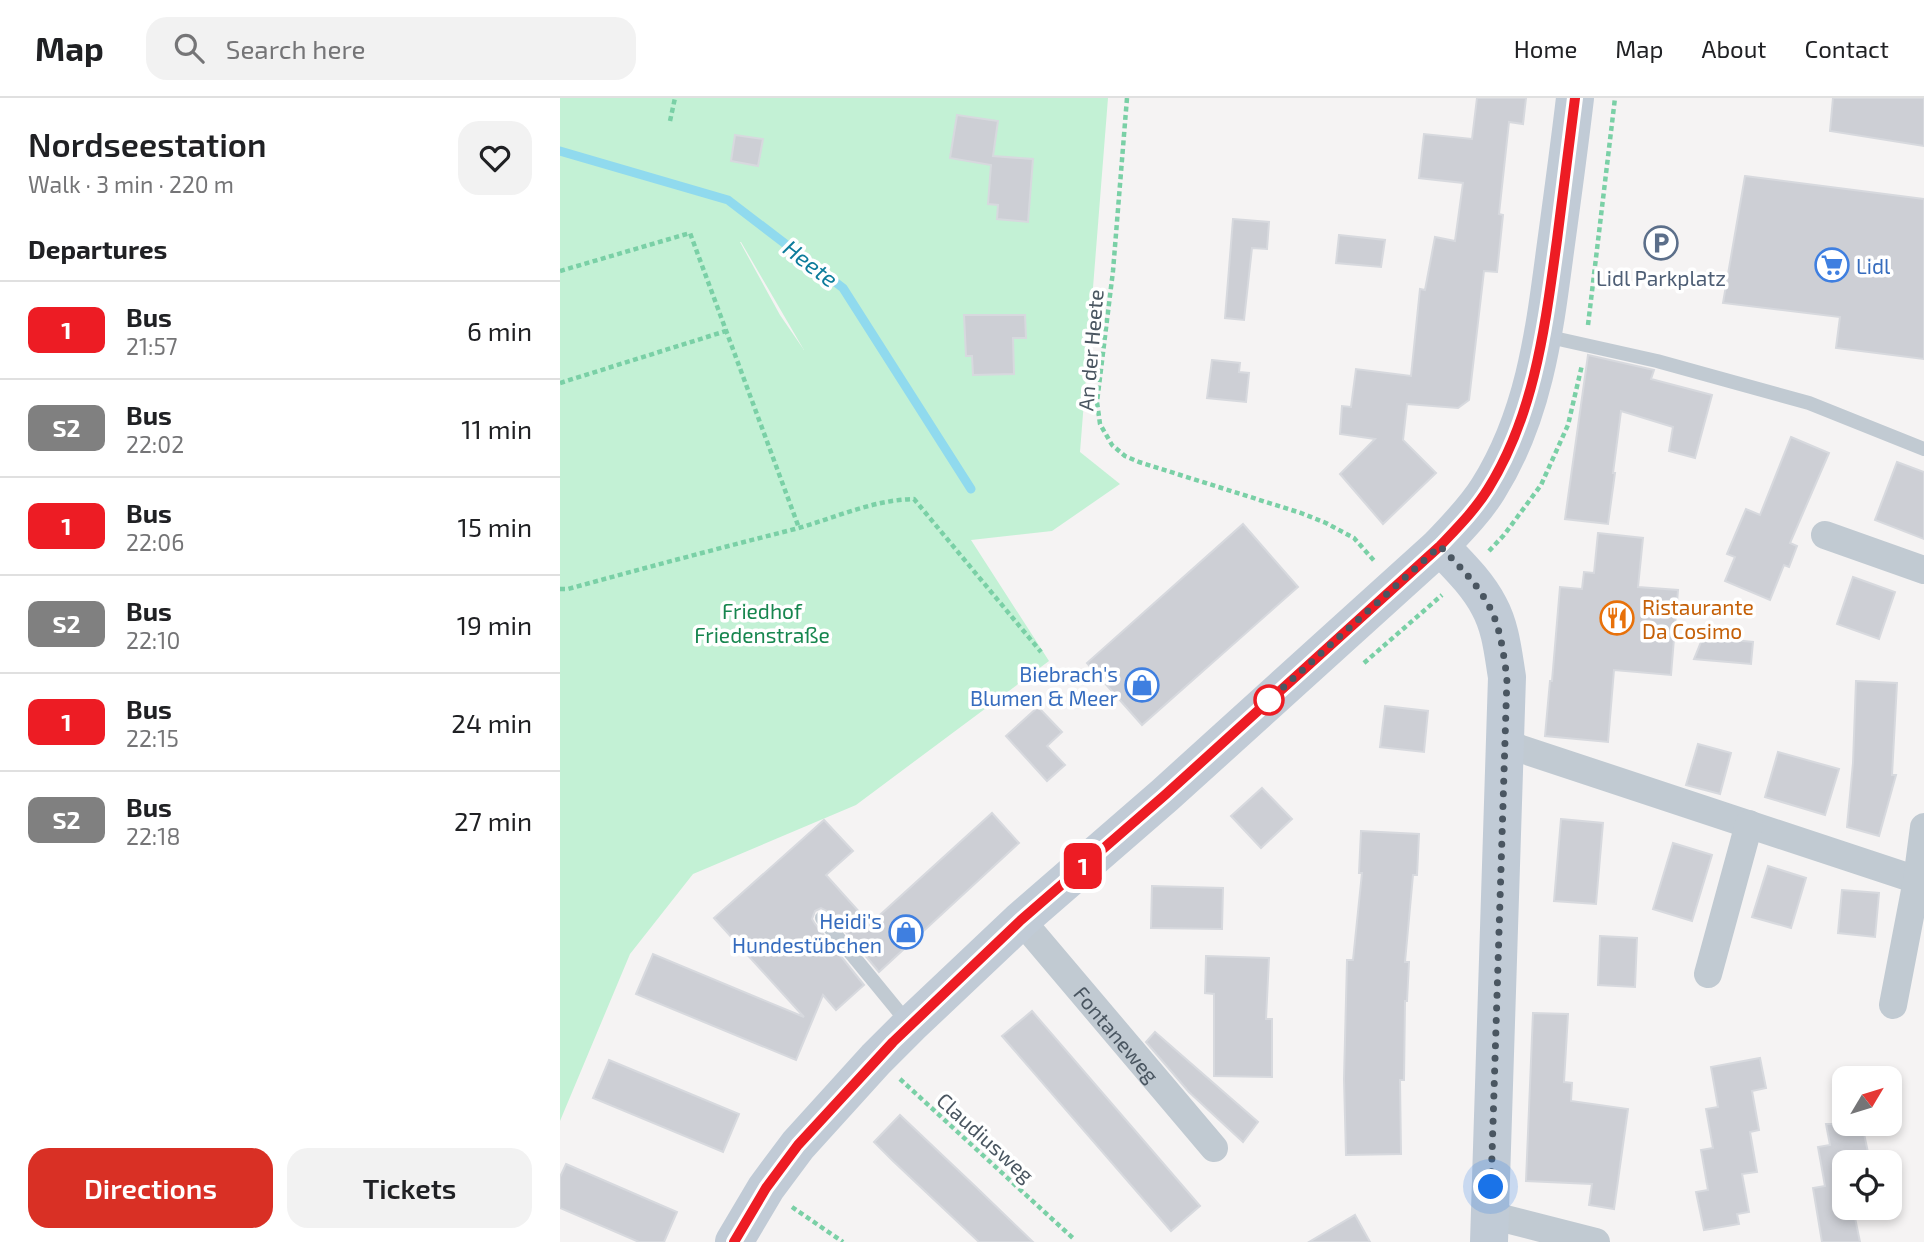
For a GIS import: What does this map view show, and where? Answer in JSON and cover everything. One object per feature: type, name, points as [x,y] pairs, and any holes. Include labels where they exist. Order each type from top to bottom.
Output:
[{"type":"main road","points":[[734,1242],[766,1188],[798,1145],[910,1025],[1021,920],[1165,795],[1440,546],[1466,519],[1488,489],[1509,450],[1525,410],[1544,336],[1575,98]]},
{"type":"main road","points":[[1440,546],[1467,574],[1490,607],[1501,638],[1507,677],[1483,1232]]},
{"type":"street","points":[[1825,536],[1924,570]]},
{"type":"street","points":[[1506,744],[1917,880]]},
{"type":"street","points":[[1708,974],[1749,824]]},
{"type":"street","points":[[1893,1005],[1917,880],[1924,827]]},
{"type":"street","name":"Fontaneweg","points":[[1021,920],[1214,1148]]},
{"type":"street","points":[[1483,1232],[1595,1242]]},
{"type":"lane","points":[[1544,336],[1657,361],[1809,403],[1924,449]]},
{"type":"lane","points":[[822,918],[910,1025]]},
{"type":"path","points":[[670,121],[675,98]]},
{"type":"path","name":"An der Heete","points":[[1127,98],[1113,271],[1097,402],[1100,424],[1112,445],[1125,456],[1301,513],[1354,538],[1379,566],[1373,572]]},
{"type":"path","points":[[560,271],[690,233],[799,528]]},
{"type":"path","points":[[560,383],[726,331]]},
{"type":"path","points":[[560,589],[799,528],[866,505],[914,499],[1041,652]]},
{"type":"path","points":[[1357,670],[1409,624]]},
{"type":"path","name":"Claudiusweg","points":[[906,1068],[898,1078],[1075,1240]]},
{"type":"path","points":[[766,1188],[843,1242]]},
{"type":"green space","name":"Friedhof Friedenstraße","points":[[560,98],[1108,98],[1080,452],[1120,484],[1052,531],[971,540],[1049,661],[856,805],[693,874],[630,954],[560,1121]],"holes":[[[741,242],[804,350],[780,315]]]},
{"type":"building","points":[[1477,98],[1526,98],[1523,124],[1509,122],[1499,214],[1503,215],[1497,272],[1484,271],[1469,400],[1458,408],[1407,404],[1403,440],[1436,473],[1383,524],[1340,474],[1375,439],[1340,434],[1342,406],[1351,407],[1356,369],[1411,376],[1420,289],[1425,290],[1435,237],[1455,241],[1463,183],[1419,178],[1424,134],[1472,139]]},
{"type":"building","points":[[1833,98],[1924,98],[1924,146],[1830,131]]},
{"type":"building","points":[[957,115],[998,121],[993,156],[1033,159],[1028,222],[997,219],[998,205],[988,204],[991,165],[950,158]]},
{"type":"building","points":[[735,135],[763,139],[758,166],[731,161]]},
{"type":"building","points":[[1745,176],[1924,199],[1924,359],[1836,348],[1840,317],[1723,303]]},
{"type":"building","points":[[1233,219],[1269,222],[1267,249],[1252,248],[1244,320],[1225,318]]},
{"type":"building","points":[[1339,235],[1385,240],[1381,267],[1336,263]]},
{"type":"building","points":[[964,315],[1025,315],[1026,338],[1013,338],[1014,374],[973,375],[972,356],[966,356]]},
{"type":"building","points":[[1588,355],[1654,370],[1651,379],[1712,395],[1695,458],[1669,451],[1673,427],[1621,411],[1608,524],[1565,519]]},
{"type":"building","points":[[1212,360],[1240,363],[1239,372],[1249,373],[1246,402],[1207,398]]},
{"type":"building","points":[[1791,437],[1829,453],[1790,543],[1797,546],[1789,567],[1784,565],[1770,600],[1725,581],[1735,557],[1727,554],[1746,509],[1760,515]]},
{"type":"building","points":[[1897,462],[1924,472],[1924,539],[1875,520]]},
{"type":"building","points":[[1243,524],[1298,587],[1142,725],[1087,663]]},
{"type":"building","points":[[1598,533],[1643,538],[1638,587],[1678,590],[1671,675],[1614,670],[1608,742],[1545,736],[1560,587],[1582,589],[1584,572],[1594,573]]},
{"type":"building","points":[[1853,577],[1895,592],[1879,639],[1837,624]]},
{"type":"building","points":[[1703,637],[1753,642],[1751,664],[1694,659]]},
{"type":"building","points":[[1856,681],[1897,683],[1892,775],[1896,775],[1879,836],[1847,827]]},
{"type":"building","points":[[1385,706],[1428,711],[1424,752],[1380,747]]},
{"type":"building","points":[[1038,707],[1062,732],[1047,746],[1065,765],[1047,781],[1006,736]]},
{"type":"building","points":[[1698,744],[1731,753],[1720,794],[1686,785]]},
{"type":"building","points":[[1778,752],[1839,769],[1825,815],[1765,797]]},
{"type":"building","points":[[1262,788],[1292,819],[1261,848],[1231,816]]},
{"type":"building","points":[[992,813],[1019,843],[879,972],[829,912],[821,908],[815,911],[812,919],[815,924],[864,985],[836,1010],[823,995],[796,1060],[636,994],[653,954],[804,1017],[714,918],[824,820],[853,851],[826,875],[870,924]]},
{"type":"building","points":[[1561,819],[1603,823],[1596,904],[1554,901]]},
{"type":"building","points":[[1361,831],[1419,834],[1417,875],[1413,875],[1405,962],[1409,962],[1405,1001],[1404,1080],[1400,1080],[1401,1154],[1346,1155],[1344,1079],[1347,960],[1353,960],[1362,873],[1359,873]]},
{"type":"building","points":[[1673,843],[1712,855],[1692,921],[1653,909]]},
{"type":"building","points":[[1768,866],[1806,878],[1791,928],[1752,917]]},
{"type":"building","points":[[1152,886],[1223,888],[1222,929],[1151,928]]},
{"type":"building","points":[[1842,890],[1879,893],[1875,937],[1838,933]]},
{"type":"building","points":[[1600,936],[1637,938],[1635,987],[1598,985]]},
{"type":"building","points":[[1206,956],[1269,958],[1266,1019],[1272,1019],[1272,1077],[1214,1076],[1214,994],[1205,993]]},
{"type":"building","points":[[1032,1011],[1200,1206],[1171,1231],[1002,1036]]},
{"type":"building","points":[[1533,1013],[1568,1014],[1564,1082],[1572,1083],[1571,1101],[1628,1109],[1614,1209],[1589,1205],[1592,1184],[1526,1181]]},
{"type":"building","points":[[1155,1032],[1258,1122],[1243,1142],[1189,1092],[1146,1042]]},
{"type":"building","points":[[1760,1058],[1766,1088],[1752,1091],[1759,1130],[1750,1132],[1757,1172],[1742,1174],[1749,1212],[1737,1214],[1739,1224],[1704,1230],[1696,1192],[1708,1190],[1701,1150],[1713,1148],[1706,1109],[1718,1107],[1711,1067]]},
{"type":"building","points":[[609,1060],[739,1114],[723,1152],[593,1098]]},
{"type":"building","points":[[900,1115],[1033,1242],[979,1242],[893,1161],[874,1142]]},
{"type":"building","points":[[1826,1124],[1832,1124],[1832,1136],[1865,1136],[1867,1150],[1832,1150],[1832,1220],[1855,1220],[1860,1242],[1822,1242],[1813,1188],[1825,1186],[1818,1147],[1830,1145]]},
{"type":"building","points":[[566,1164],[677,1212],[664,1242],[639,1242],[560,1208],[560,1177]]},
{"type":"building","points":[[1355,1215],[1370,1242],[1309,1242]]},
{"type":"waterway","name":"Heete","points":[[560,151],[728,200],[843,288],[971,489]]},
{"type":"bus line","name":"1","points":[[734,1242],[766,1188],[798,1145],[893,1042],[1021,920],[1373,608],[1466,519],[1488,489],[1509,450],[1525,410],[1544,336],[1575,98]]},
{"type":"place","name":"Lidl Parkplatz","points":[[1661,243]]},
{"type":"place","name":"Lidl","points":[[1832,265]]},
{"type":"place","name":"Ristaurante Da Cosimo","points":[[1617,618]]},
{"type":"place","name":"Biebrach's Blumen & Meer","points":[[1142,685]]},
{"type":"place","name":"Heidi's Hundestübchen","points":[[906,932]]},
{"type":"route","points":[[1269,700],[1267,702],[1440,546],[1467,574],[1490,607],[1501,638],[1507,677],[1491,1187]]}]
